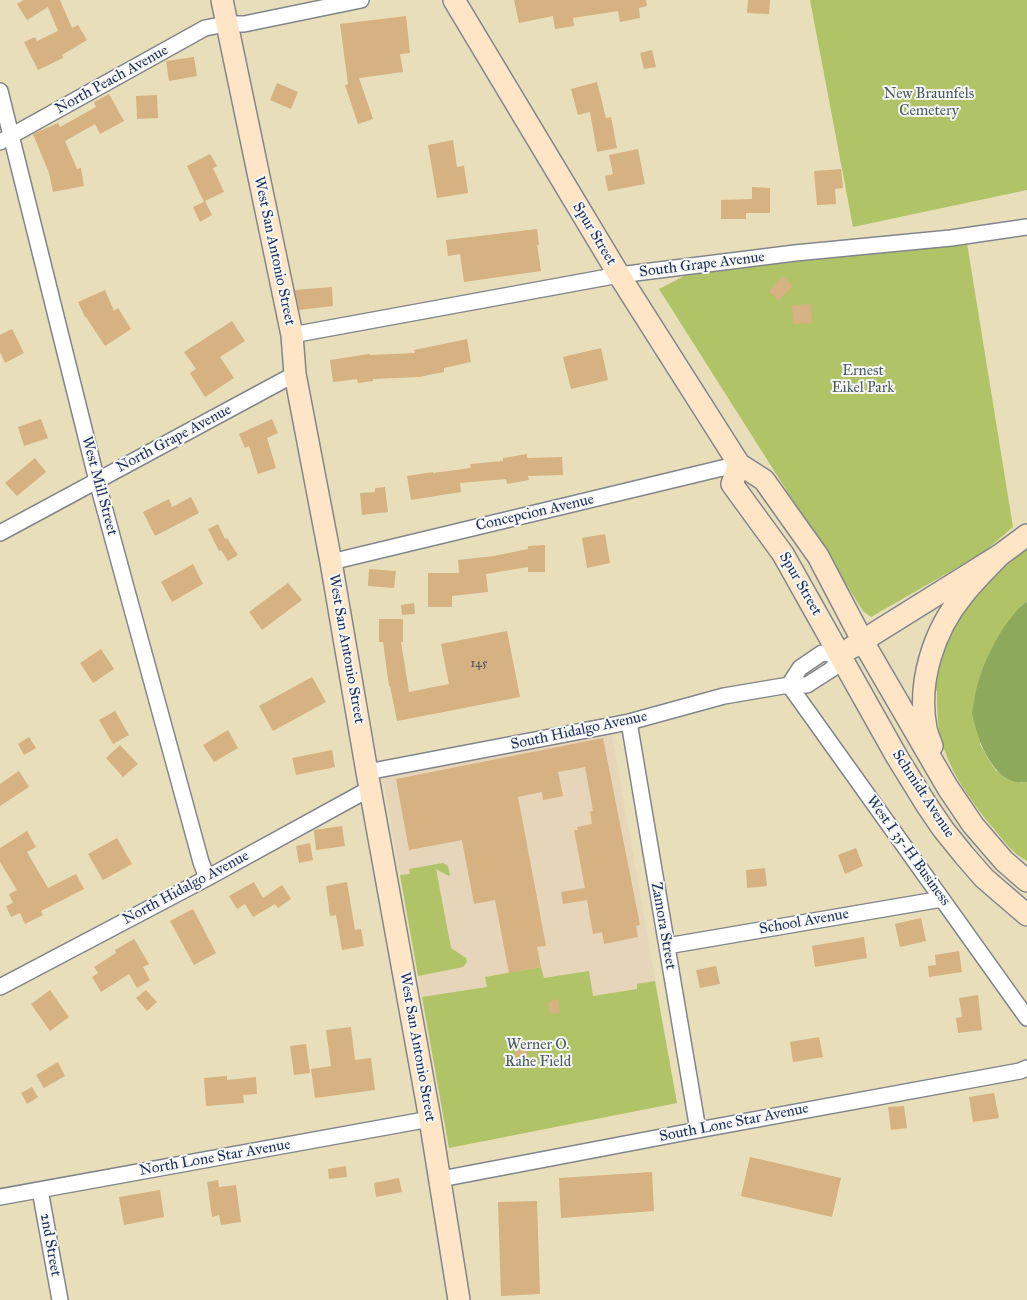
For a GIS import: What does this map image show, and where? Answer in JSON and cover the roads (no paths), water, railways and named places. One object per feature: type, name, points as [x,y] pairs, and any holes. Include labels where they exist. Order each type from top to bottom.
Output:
[{"type":"main road","name":"West San Antonio Street","points":[[222,0],[292,335],[295,374],[331,562],[441,1179],[459,1300]]},
{"type":"main road","name":"Spur Street","points":[[454,0],[619,275],[739,464],[764,480],[818,556],[862,640]]},
{"type":"main road","name":"Spur Street","points":[[739,464],[732,484],[783,554],[840,655]]},
{"type":"main road","points":[[948,788],[932,748],[926,728],[924,710],[924,697],[933,648],[951,612],[963,595],[1000,556],[1027,535]]},
{"type":"main road","name":"South Hidalgo Avenue","points":[[840,655],[1000,556]]},
{"type":"main road","name":"Schmidt Avenue","points":[[862,640],[948,788],[973,825],[1004,860],[1024,876]]},
{"type":"main road","name":"Schmidt Avenue","points":[[840,655],[926,804],[964,855],[984,878],[1027,915]]},
{"type":"street","name":"North Peach Avenue","points":[[6,140],[205,28],[226,24],[244,24],[361,0]]},
{"type":"street","name":"West Mill Street","points":[[0,91],[6,140],[97,481],[201,862],[207,878]]},
{"type":"street","name":"South Grape Avenue","points":[[292,335],[619,275],[796,253],[951,238],[1027,227]]},
{"type":"street","name":"North Grape Avenue","points":[[0,533],[295,374]]},
{"type":"street","name":"Concepcion Avenue","points":[[331,562],[739,464]]},
{"type":"street","name":"South Hidalgo Avenue","points":[[369,780],[629,722],[724,696],[789,685],[807,685],[832,670],[840,655]]},
{"type":"street","name":"West I 35-H Business","points":[[789,685],[1027,1018]]},
{"type":"street","name":"Zamora Street","points":[[629,722],[698,1130]]},
{"type":"street","name":"North Hidalgo Avenue","points":[[1,984],[207,878],[369,780]]},
{"type":"street","name":"School Avenue","points":[[667,946],[942,899]]},
{"type":"street","name":"South Lone Star Avenue","points":[[441,1179],[1020,1071],[1027,1068]]},
{"type":"street","name":"North Lone Star Avenue","points":[[0,1197],[430,1119]]},
{"type":"street","name":"2nd Street","points":[[40,1190],[60,1300]]},
{"type":"park label","name":"New Braunfels Cemetery","points":[[929,102]]},
{"type":"park label","name":"Ernest Eikel Park","points":[[863,380]]},
{"type":"park label","name":"Werner O. Rahe Field","points":[[538,1054]]}]
